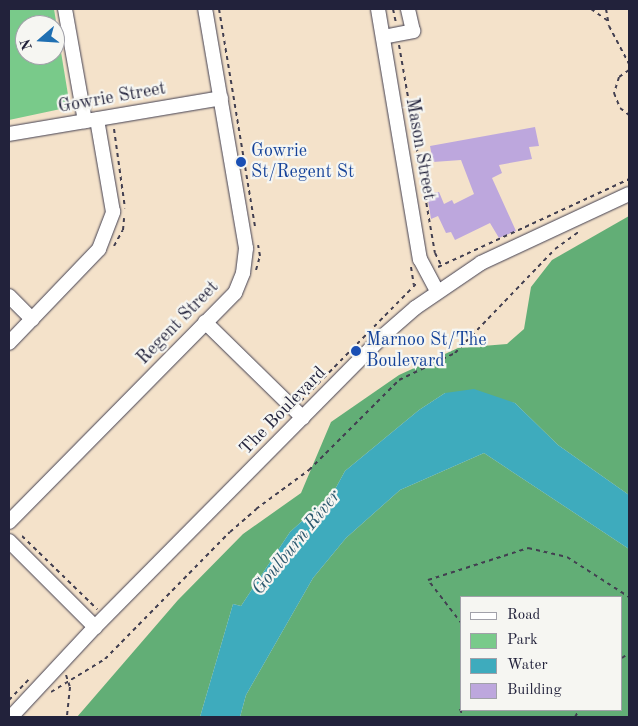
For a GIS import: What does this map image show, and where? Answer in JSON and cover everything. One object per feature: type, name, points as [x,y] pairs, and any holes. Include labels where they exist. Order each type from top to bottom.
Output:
[{"type":"street","points":[[9,343],[100,249],[113,212],[66,9]]},
{"type":"street","name":"Regent Street","points":[[11,531],[205,322],[235,293],[243,273],[246,248],[205,9]]},
{"type":"street","name":"Mason Street","points":[[378,9],[420,259],[437,291]]},
{"type":"street","points":[[382,37],[413,31],[408,9]]},
{"type":"street","name":"Gowrie Street","points":[[9,134],[221,98]]},
{"type":"street","name":"The Boulevard","points":[[11,717],[61,667],[95,627],[383,336],[437,291],[481,263],[629,194]]},
{"type":"street","points":[[9,296],[32,319]]},
{"type":"street","points":[[205,322],[303,418]]},
{"type":"street","points":[[11,531],[95,627]]},
{"type":"path","points":[[219,9],[255,228]]},
{"type":"path","points":[[393,9],[434,253],[441,265]]},
{"type":"path","points":[[591,9],[608,21]]},
{"type":"path","points":[[606,9],[608,21],[629,64]]},
{"type":"path","points":[[629,70],[619,78],[614,93],[620,108],[629,115]]},
{"type":"path","points":[[46,698],[69,680],[85,674],[105,659],[256,508],[309,470],[399,380],[455,353],[555,249],[585,227]]},
{"type":"path","points":[[255,274],[260,256],[257,237]]},
{"type":"path","points":[[11,531],[97,609]]},
{"type":"path","points":[[460,621],[428,580],[528,548],[567,557],[629,598]]},
{"type":"path","points":[[61,667],[69,680],[67,717]]},
{"type":"green space","points":[[9,9],[54,9],[55,15],[15,15],[15,65],[63,65],[70,107],[9,120]]},
{"type":"green space","points":[[629,216],[629,495],[558,445],[515,403],[445,393],[419,410],[345,471],[333,493],[290,532],[241,606],[233,604],[200,717],[77,717],[178,600],[243,534],[301,493],[331,422],[399,375],[458,348],[507,344],[524,329],[531,287],[552,260]]},
{"type":"green space","points":[[484,453],[629,549],[629,717],[240,717],[246,695],[313,578],[346,538],[400,490]]},
{"type":"water","name":"Goulburn River","points":[[474,389],[515,403],[558,445],[629,495],[629,549],[484,453],[400,490],[346,538],[313,578],[246,695],[240,717],[200,717],[233,604],[241,606],[290,532],[333,493],[345,471],[419,410],[445,393]]},
{"type":"building","points":[[535,127],[539,146],[529,147],[532,159],[499,165],[502,173],[492,178],[516,231],[499,238],[490,223],[455,240],[451,232],[446,233],[438,216],[431,219],[427,194],[439,192],[444,204],[452,200],[454,204],[474,194],[461,160],[433,162],[430,146]]},
{"type":"place","name":"Gowrie St/Regent St","points":[[241,162]]},
{"type":"place","name":"Marnoo St/The Boulevard","points":[[356,351]]}]
